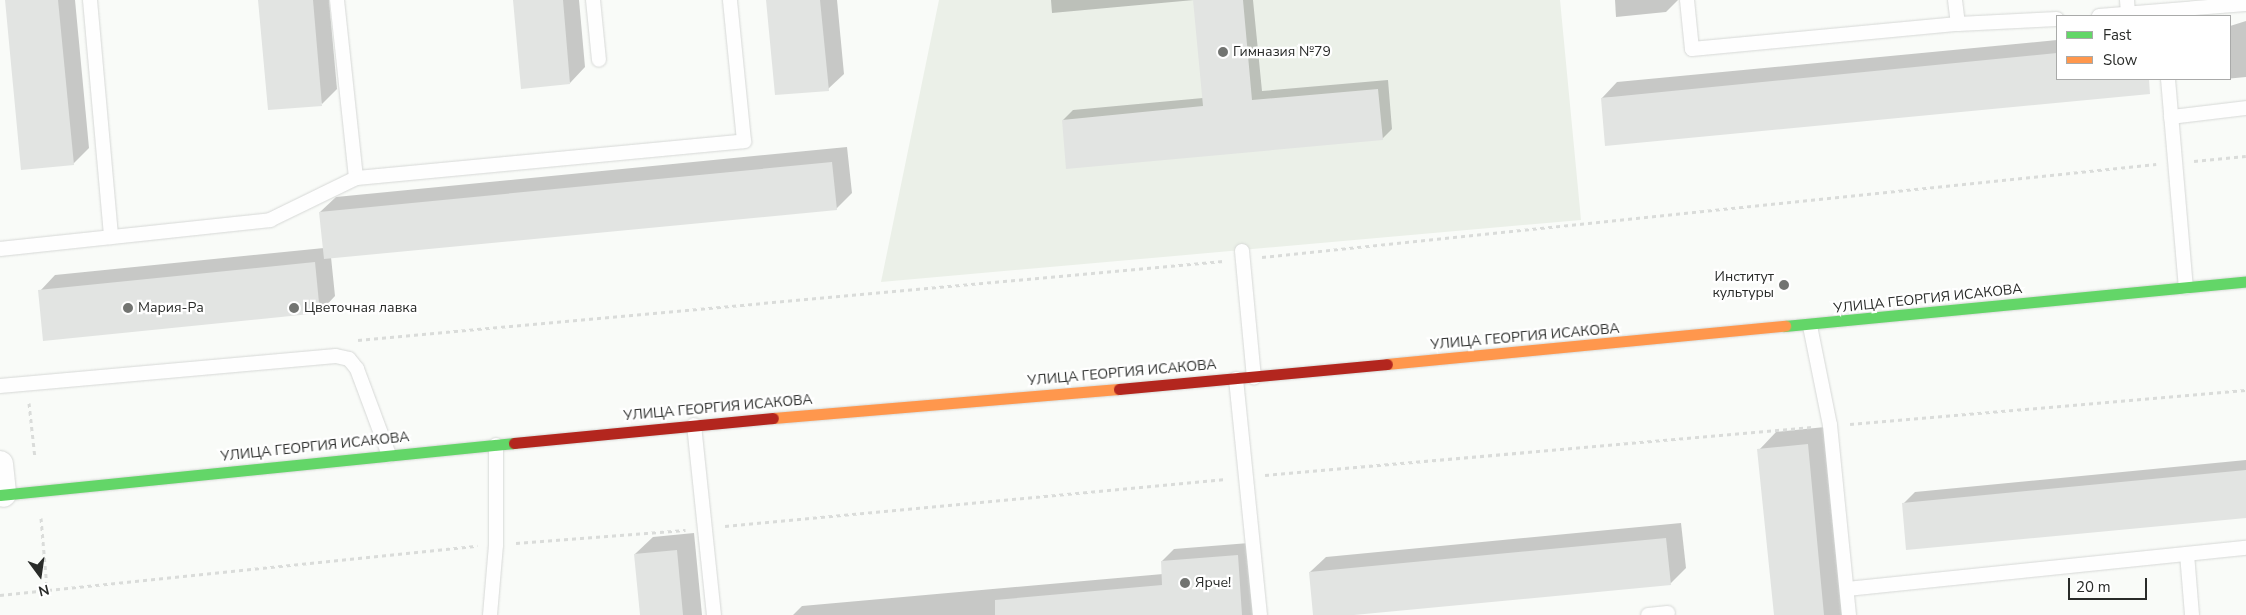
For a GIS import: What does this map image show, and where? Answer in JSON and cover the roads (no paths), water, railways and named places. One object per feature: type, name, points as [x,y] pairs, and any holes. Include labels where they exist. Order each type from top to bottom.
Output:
[{"type":"street","name":"УЛИЦА ГЕОРГИЯ ИСАКОВА","points":[[2,495],[694,424],[1236,379],[1810,326],[2246,282]]},
{"type":"street","points":[[0,464],[2,495]]},
{"type":"lane","points":[[90,0],[111,237]]},
{"type":"lane","points":[[337,0],[356,178]]},
{"type":"lane","points":[[593,0],[599,60]]},
{"type":"lane","points":[[0,249],[270,220],[356,178],[744,141],[730,0]]},
{"type":"lane","points":[[1687,0],[1692,49],[1958,24],[2056,19]]},
{"type":"lane","points":[[1955,0],[1958,24]]},
{"type":"lane","points":[[2126,0],[2128,15],[2163,14],[2246,4]]},
{"type":"lane","points":[[2168,80],[2186,287]]},
{"type":"lane","points":[[2171,116],[2246,108]]},
{"type":"lane","points":[[1242,255],[1254,377]]},
{"type":"lane","points":[[1810,326],[1830,425],[1850,615]]},
{"type":"lane","points":[[0,386],[336,356],[349,359],[357,369],[389,455]]},
{"type":"lane","points":[[1236,379],[1260,615]]},
{"type":"lane","points":[[694,424],[714,615]]},
{"type":"lane","points":[[490,615],[496,545],[496,445]]},
{"type":"lane","points":[[1847,589],[2246,548]]},
{"type":"lane","points":[[2187,554],[2192,615]]},
{"type":"lane","points":[[1648,615],[1668,613]]},
{"type":"place","name":"Гимназия №79","points":[[1223,52]]},
{"type":"place","name":"Институт культуры","points":[[1784,285]]},
{"type":"place","name":"Мария-Ра","points":[[128,308]]},
{"type":"place","name":"Цветочная лавка","points":[[294,308]]},
{"type":"place","name":"Ярче!","points":[[1185,583]]}]
